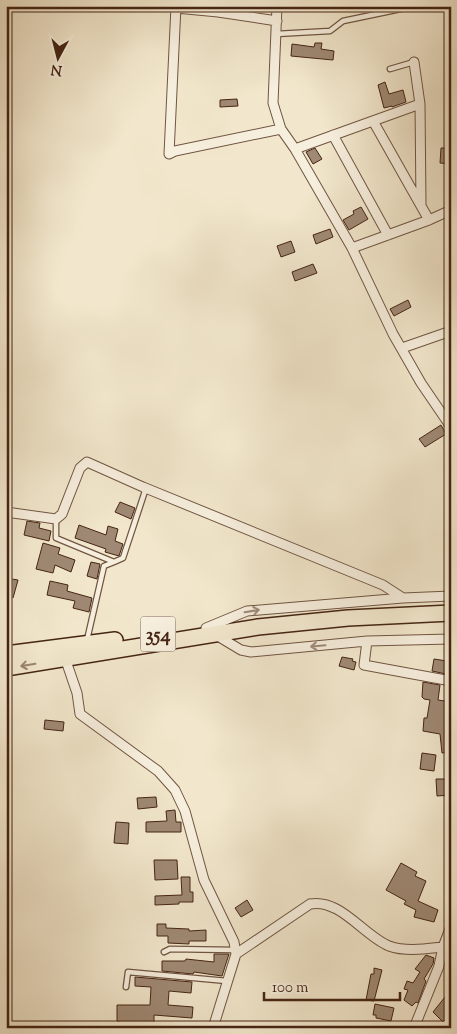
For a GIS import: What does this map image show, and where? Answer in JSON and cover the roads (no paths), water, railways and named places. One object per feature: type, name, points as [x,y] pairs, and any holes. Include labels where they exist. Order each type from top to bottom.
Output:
[{"type":"highway","name":"354","points":[[6,668],[64,654],[250,623],[443,614]]},
{"type":"highway","name":"354","points":[[6,654],[64,654],[86,645],[210,630]]},
{"type":"street","points":[[277,6],[274,102],[281,129],[295,149],[352,248],[394,334],[421,382],[450,425]]},
{"type":"street","points":[[276,22],[176,7],[169,154],[175,151],[281,129]]},
{"type":"street","points":[[414,62],[420,104],[421,204]]},
{"type":"street","points":[[295,149],[420,104]]},
{"type":"street","points":[[373,121],[429,220]]},
{"type":"street","points":[[333,135],[388,235]]},
{"type":"street","points":[[352,248],[451,210]]},
{"type":"street","points":[[402,348],[451,331]]},
{"type":"street","points":[[6,512],[56,519],[62,514],[80,468],[87,462],[383,585],[403,598]]},
{"type":"street","points":[[451,596],[403,598],[247,611],[210,630],[241,650],[251,652],[367,641],[451,639]]},
{"type":"street","points":[[367,641],[364,665],[451,681]]},
{"type":"street","points":[[64,654],[77,693],[80,714],[158,771],[175,790],[185,811],[204,880],[234,942],[236,952],[213,1028]]},
{"type":"street","points":[[236,952],[310,904],[319,902],[332,906],[388,945],[402,950],[443,947]]},
{"type":"street","points":[[414,1028],[439,966],[443,947],[451,926]]},
{"type":"lane","points":[[276,34],[330,31],[343,21],[415,6]]},
{"type":"lane","points":[[390,69],[414,62]]},
{"type":"lane","points":[[86,645],[104,566],[123,558],[146,488]]},
{"type":"lane","points":[[56,519],[56,538],[114,562]]},
{"type":"lane","points":[[164,952],[170,949],[236,952]]},
{"type":"lane","points":[[126,987],[128,972],[227,981]]}]
